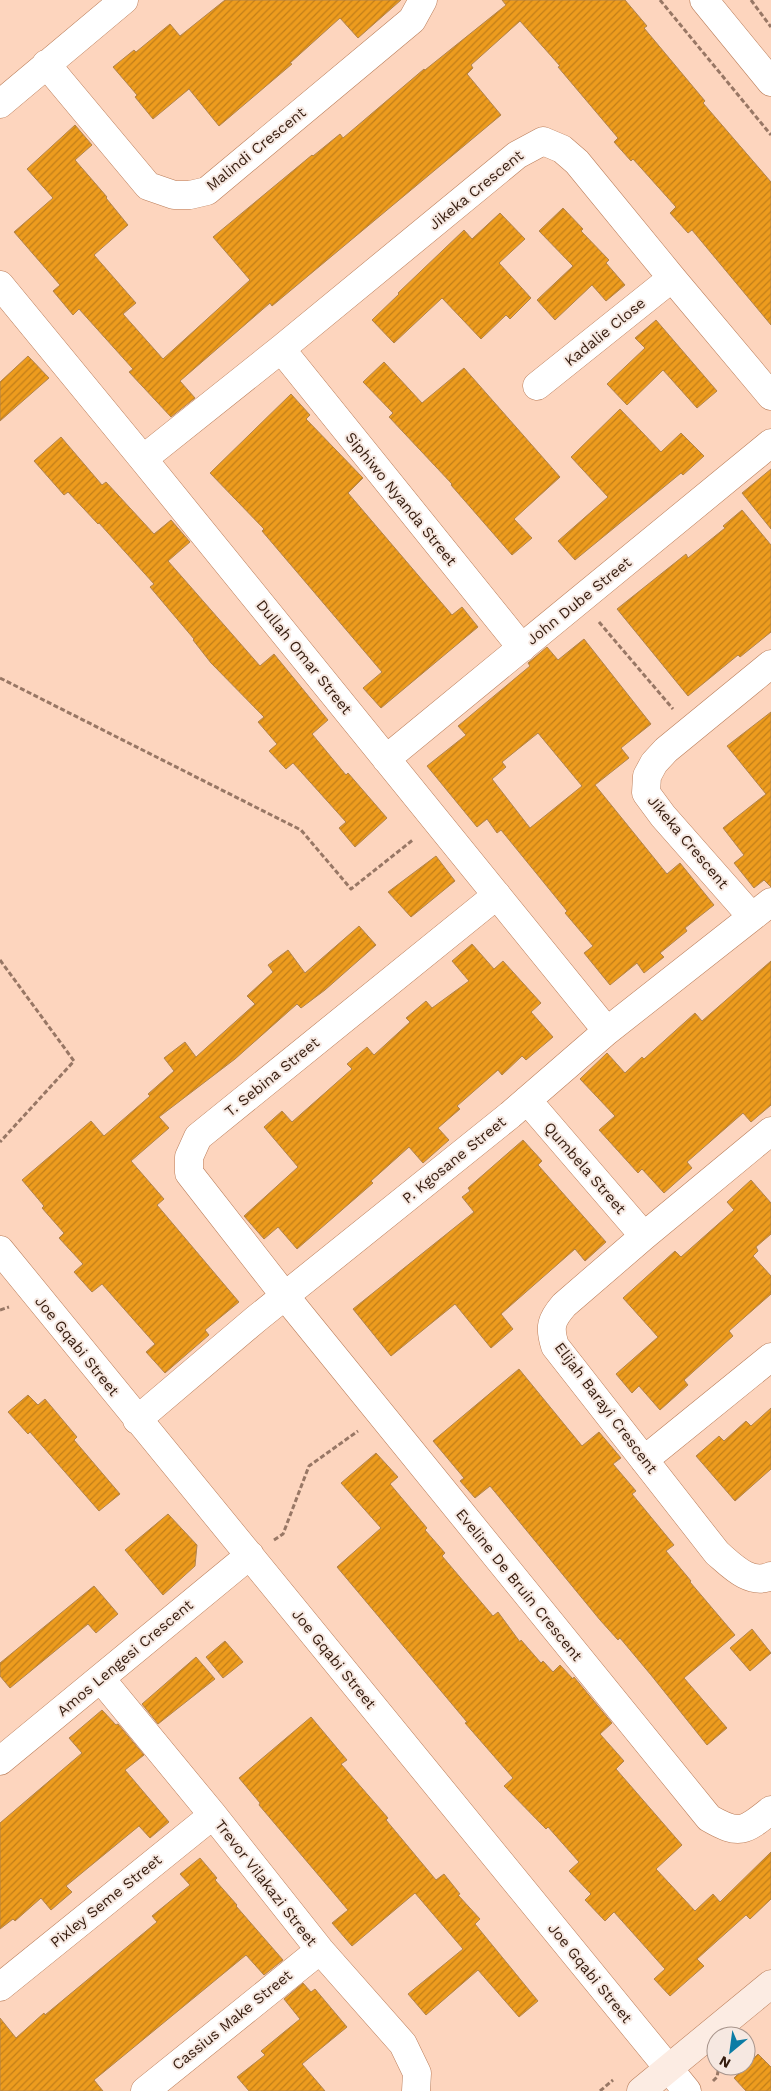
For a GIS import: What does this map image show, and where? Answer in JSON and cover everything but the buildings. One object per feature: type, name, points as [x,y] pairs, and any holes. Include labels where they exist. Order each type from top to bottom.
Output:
[{"type":"street","points":[[0,104],[124,0]]},
{"type":"street","name":"Malindi Crescent","points":[[46,64],[148,186],[174,195],[190,195],[207,191],[412,20],[423,0]]},
{"type":"street","points":[[704,0],[771,82]]},
{"type":"street","name":"Jikeka Crescent","points":[[143,459],[281,349],[516,155],[543,141],[562,149],[577,162],[771,396]]},
{"type":"street","name":"Kadalie Close","points":[[537,386],[672,278]]},
{"type":"street","name":"Dullah Omar Street","points":[[0,285],[607,1031]]},
{"type":"street","name":"Siphiwo Nyanda Street","points":[[281,349],[522,648]]},
{"type":"street","name":"John Dube Street","points":[[386,758],[771,443]]},
{"type":"street","name":"Jikeka Crescent","points":[[761,910],[663,816],[646,793],[647,776],[654,763],[666,750],[771,664]]},
{"type":"street","name":"T. Sebina Street","points":[[284,1296],[189,1173],[189,1157],[192,1146],[198,1137],[210,1126],[497,895]]},
{"type":"street","name":"P. Kgosane Street","points":[[138,1420],[284,1296],[527,1100],[607,1031],[761,910]]},
{"type":"street","name":"Qumbela Street","points":[[527,1100],[644,1236]]},
{"type":"street","name":"Elijah Barayi Crescent","points":[[771,1131],[564,1305],[555,1316],[551,1331],[555,1346],[717,1553],[739,1573],[753,1578],[771,1576]]},
{"type":"street","name":"Joe Gqabi Street","points":[[0,1250],[687,2091]]},
{"type":"street","name":"Eveline De Bruin Crescent","points":[[284,1296],[709,1818],[724,1827],[738,1830],[752,1826],[771,1810]]},
{"type":"street","points":[[644,1460],[771,1357]]},
{"type":"street","name":"Amos Lengesi Crescent","points":[[0,1761],[250,1554]]},
{"type":"street","name":"Trevor Vilakazi Street","points":[[101,1679],[213,1815],[320,1950],[403,2044],[417,2073],[416,2091]]},
{"type":"street","name":"Pixley Seme Street","points":[[0,1987],[213,1815]]},
{"type":"street","name":"Cassius Make Street","points":[[145,2091],[320,1950]]},
{"type":"street","points":[[641,2091],[771,1984]]},
{"type":"path","points":[[660,0],[771,135]]},
{"type":"path","points":[[751,0],[771,27]]},
{"type":"path","points":[[581,599],[691,730]]},
{"type":"path","points":[[0,678],[301,830],[351,889],[437,821]]},
{"type":"path","points":[[0,960],[74,1061],[0,1142]]},
{"type":"path","points":[[250,1554],[283,1534],[309,1466],[380,1414]]}]
